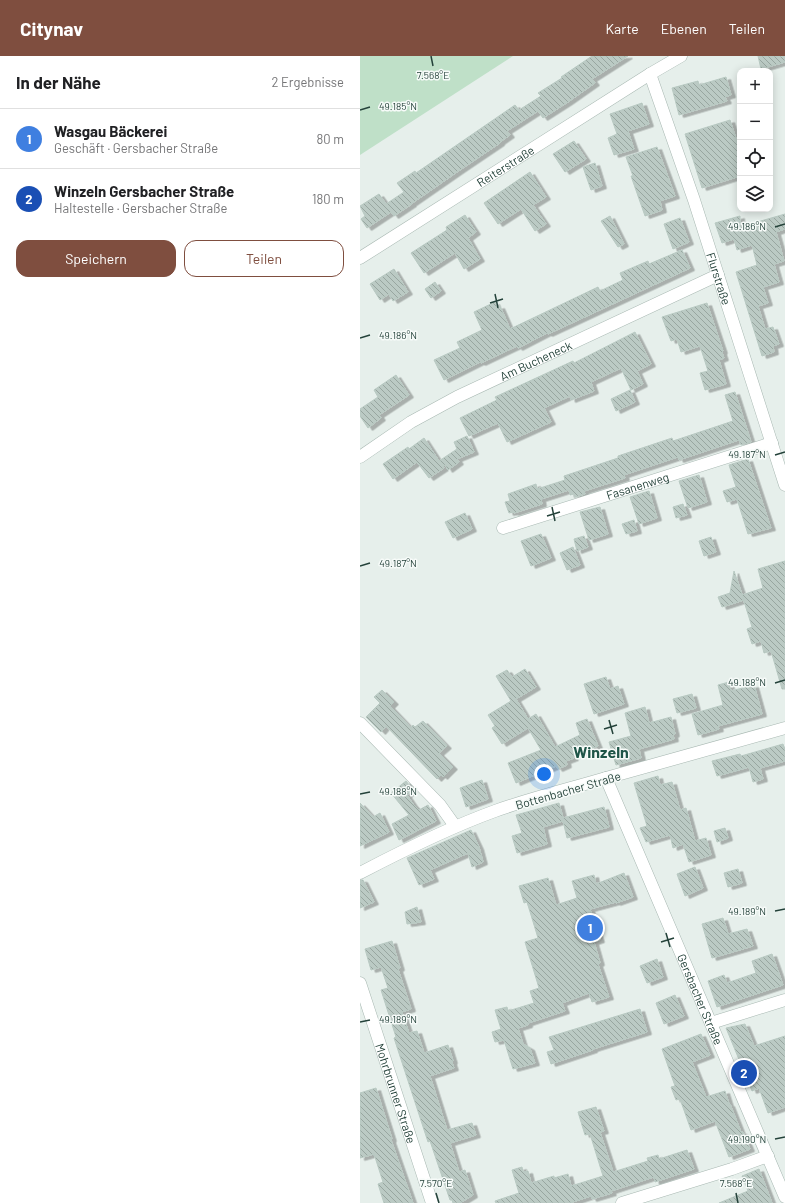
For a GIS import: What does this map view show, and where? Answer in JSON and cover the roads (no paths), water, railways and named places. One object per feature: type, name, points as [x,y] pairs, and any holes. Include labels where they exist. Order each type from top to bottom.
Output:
[{"type":"street","name":"Reiterstraße","points":[[360,258],[650,74],[681,56]]},
{"type":"street","name":"Flurstraße","points":[[650,74],[694,200],[785,485]]},
{"type":"street","name":"Am Bucheneck","points":[[360,457],[411,422],[457,397],[718,275]]},
{"type":"street","name":"Fasanenweg","points":[[504,528],[772,443]]},
{"type":"street","points":[[360,723],[440,804],[455,826]]},
{"type":"street","name":"Bottenbacher Straße","points":[[360,873],[455,826],[497,810],[785,728]]},
{"type":"street","name":"Gersbacher Straße","points":[[606,778],[785,1197]]},
{"type":"street","name":"Mohrbrunner Straße","points":[[360,983],[432,1203]]},
{"type":"street","points":[[711,1023],[785,1000]]},
{"type":"street","points":[[622,1203],[732,1169],[768,1156]]},
{"type":"place","name":"Wasgau Bäckerei","points":[[590,928]]},
{"type":"place","name":"Winzeln Gersbacher Straße","points":[[744,1073]]},
{"type":"district","name":"Winzeln","points":[[601,751]]}]
